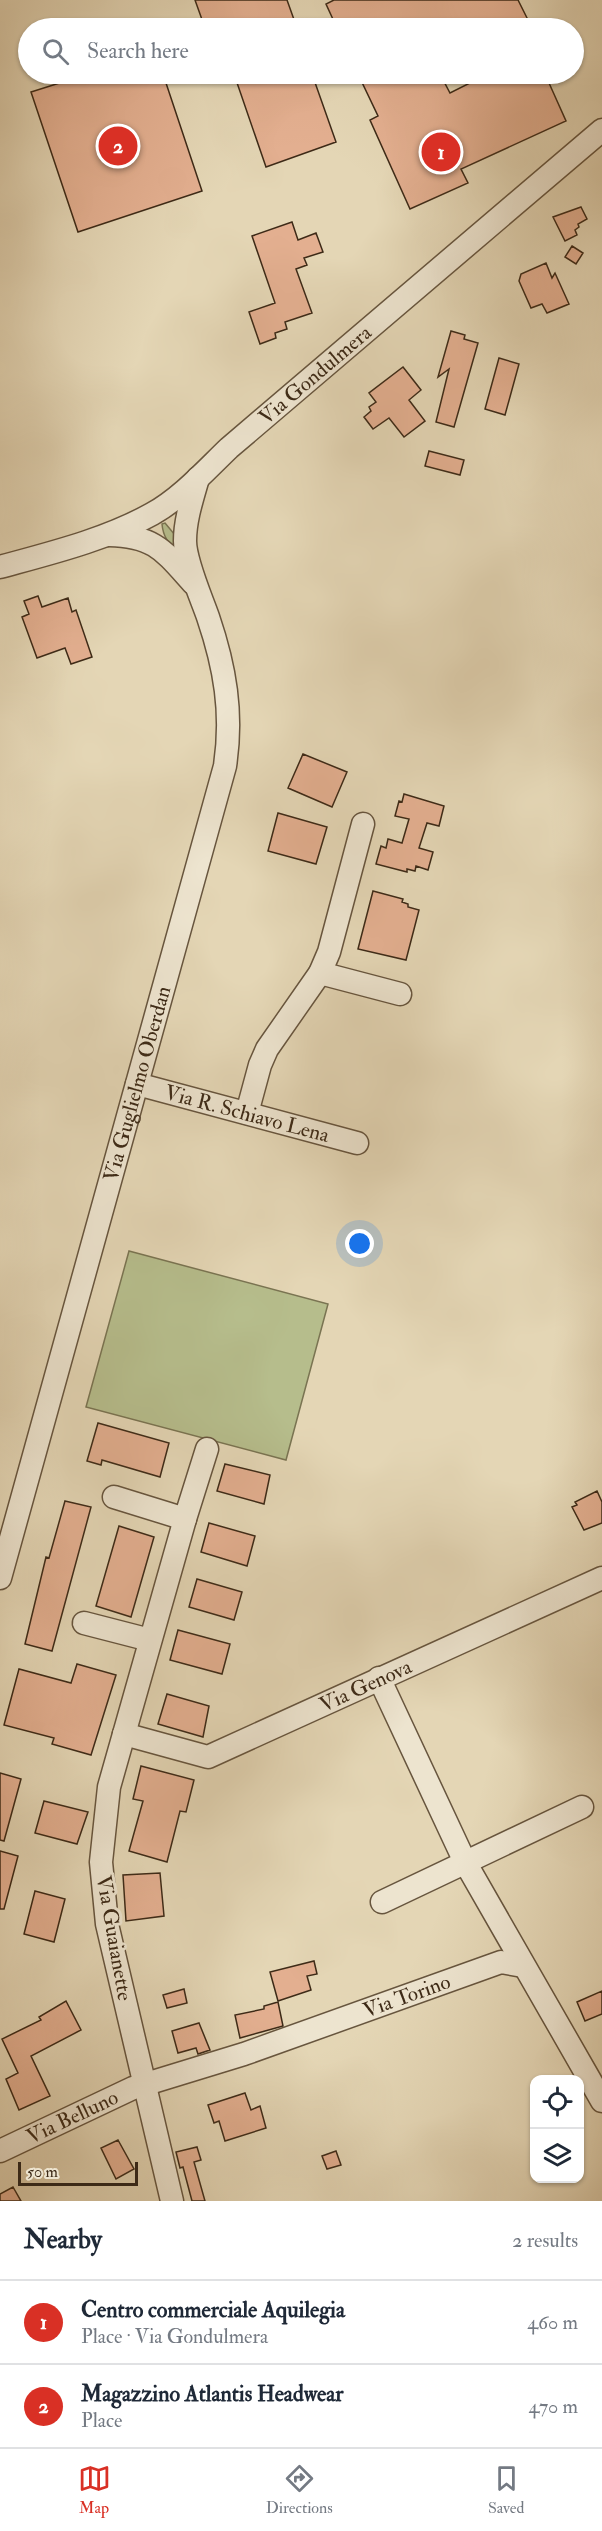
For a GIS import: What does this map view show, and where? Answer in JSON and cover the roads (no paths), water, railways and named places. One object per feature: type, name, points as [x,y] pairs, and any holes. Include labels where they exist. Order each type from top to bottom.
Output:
[{"type":"street","name":"Via Gondulmera","points":[[0,567],[108,535],[154,513],[198,478],[602,130]]},
{"type":"street","name":"Via Guglielmo Oberdan","points":[[185,543],[190,503],[198,478]]},
{"type":"street","name":"Via Guglielmo Oberdan","points":[[0,1578],[214,807],[229,739],[230,711],[222,660],[185,543],[177,526],[164,516],[154,513]]},
{"type":"street","points":[[154,513],[156,546]]},
{"type":"street","name":"Via Guglielmo Oberdan","points":[[108,535],[139,538],[162,549],[198,589]]},
{"type":"street","points":[[247,1113],[260,1065],[267,1049],[320,973],[329,952],[363,824]]},
{"type":"street","points":[[320,973],[400,994]]},
{"type":"street","name":"Via R. Schiavo Lena","points":[[138,1084],[357,1143]]},
{"type":"street","name":"Via Guaianette","points":[[172,2201],[107,1924],[101,1862],[109,1787],[207,1449]]},
{"type":"street","points":[[114,1497],[185,1519]]},
{"type":"street","name":"Via Genova","points":[[124,1734],[208,1757],[602,1578]]},
{"type":"street","points":[[84,1623],[150,1640]]},
{"type":"street","points":[[379,1678],[465,1862],[602,2101]]},
{"type":"street","points":[[382,1902],[582,1808]]},
{"type":"street","name":"Via Torino","points":[[144,2084],[244,2054],[501,1962],[523,1965]]},
{"type":"street","name":"Via Belluno","points":[[0,2151],[144,2084]]},
{"type":"place","name":"Magazzino Atlantis Headwear","points":[[118,146]]},
{"type":"place","name":"Centro commerciale Aquilegia","points":[[441,152]]}]
